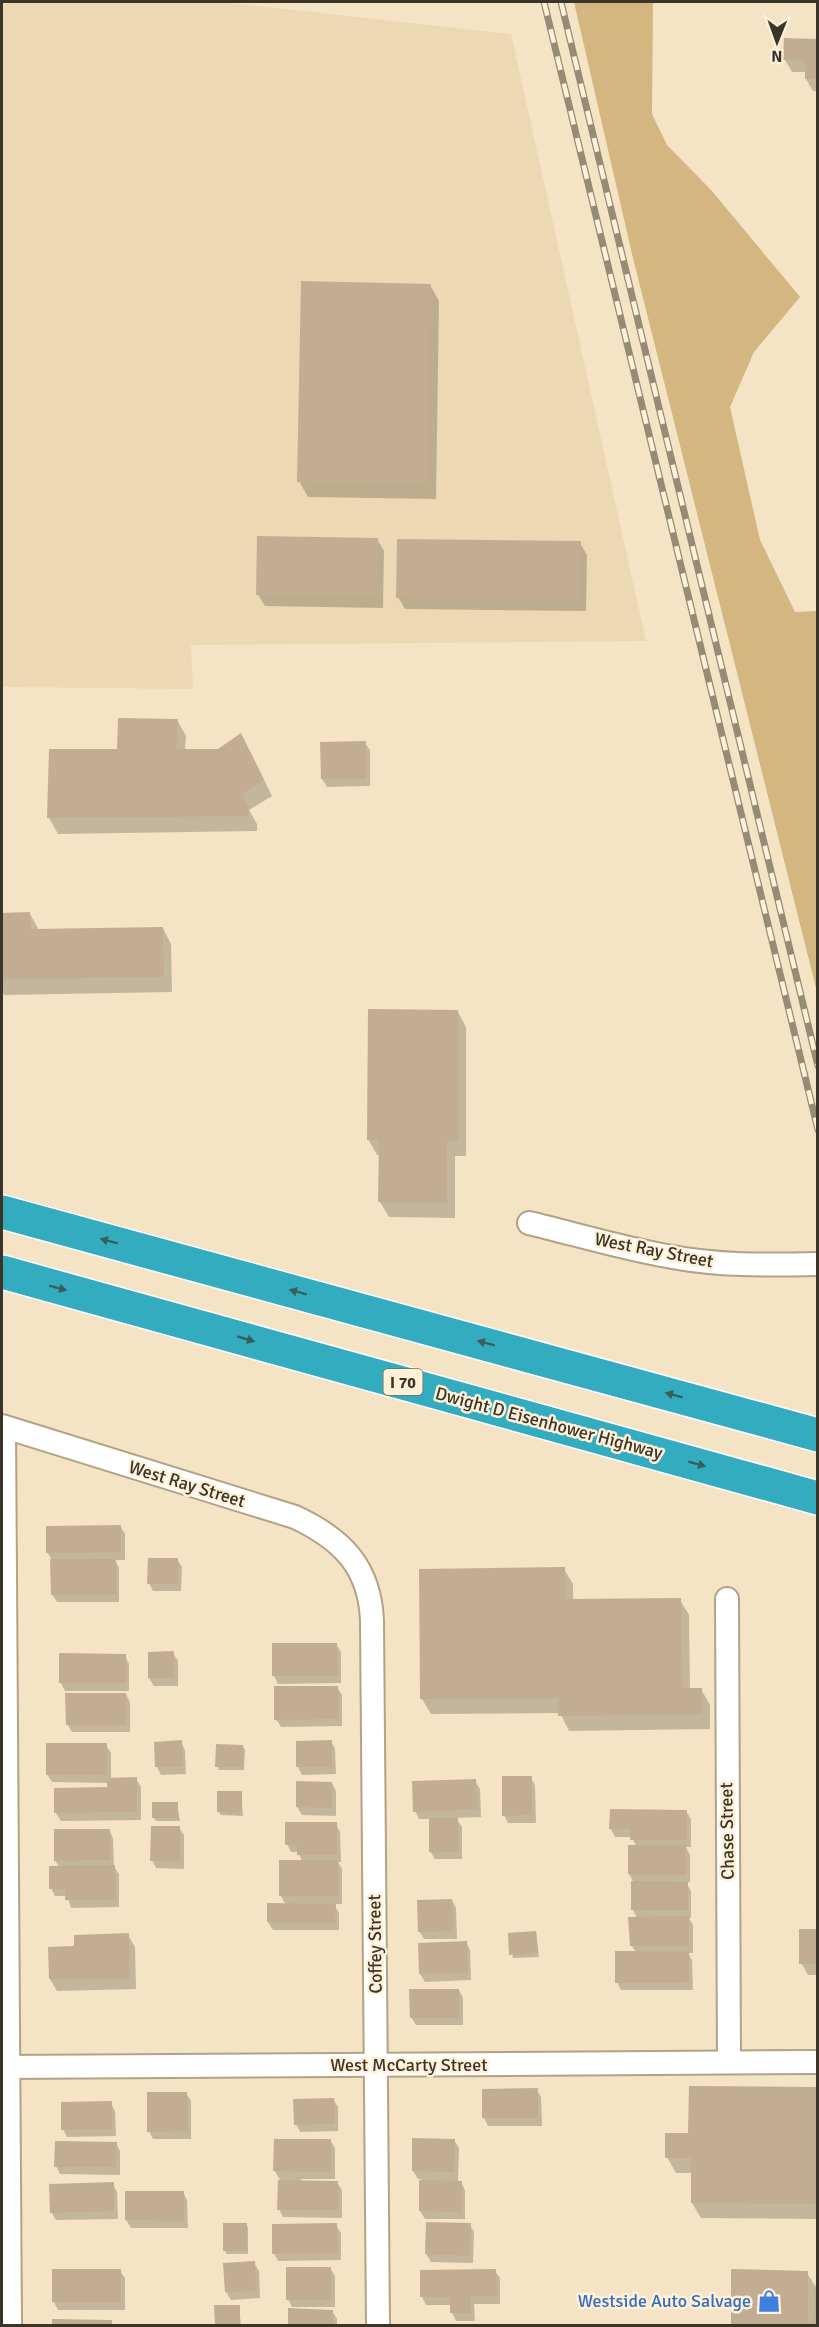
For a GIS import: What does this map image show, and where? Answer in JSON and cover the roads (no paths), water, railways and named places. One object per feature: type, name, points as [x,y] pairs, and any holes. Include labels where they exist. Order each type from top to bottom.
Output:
[{"type":"highway","points":[[2,1212],[804,1431]]},
{"type":"highway","name":"Dwight D Eisenhower Highway","points":[[2,1272],[811,1496]]},
{"type":"street","name":"West Ray Street","points":[[529,1223],[691,1260],[748,1264],[818,1264]]},
{"type":"street","name":"West Ray Street","points":[[3,1426],[295,1517],[313,1525],[342,1545],[357,1566]]},
{"type":"street","points":[[3,1426],[5,2067],[10,2325]]},
{"type":"street","name":"Coffey Street","points":[[357,1566],[372,1603],[378,2325]]},
{"type":"street","name":"Chase Street","points":[[727,1599],[729,2062]]},
{"type":"street","name":"West McCarty Street","points":[[5,2067],[818,2062]]},
{"type":"railway","points":[[544,2],[818,1130]]},
{"type":"railway","points":[[561,2],[818,1066]]},
{"type":"place","name":"Westside Auto Salvage","points":[[769,2301]]}]
